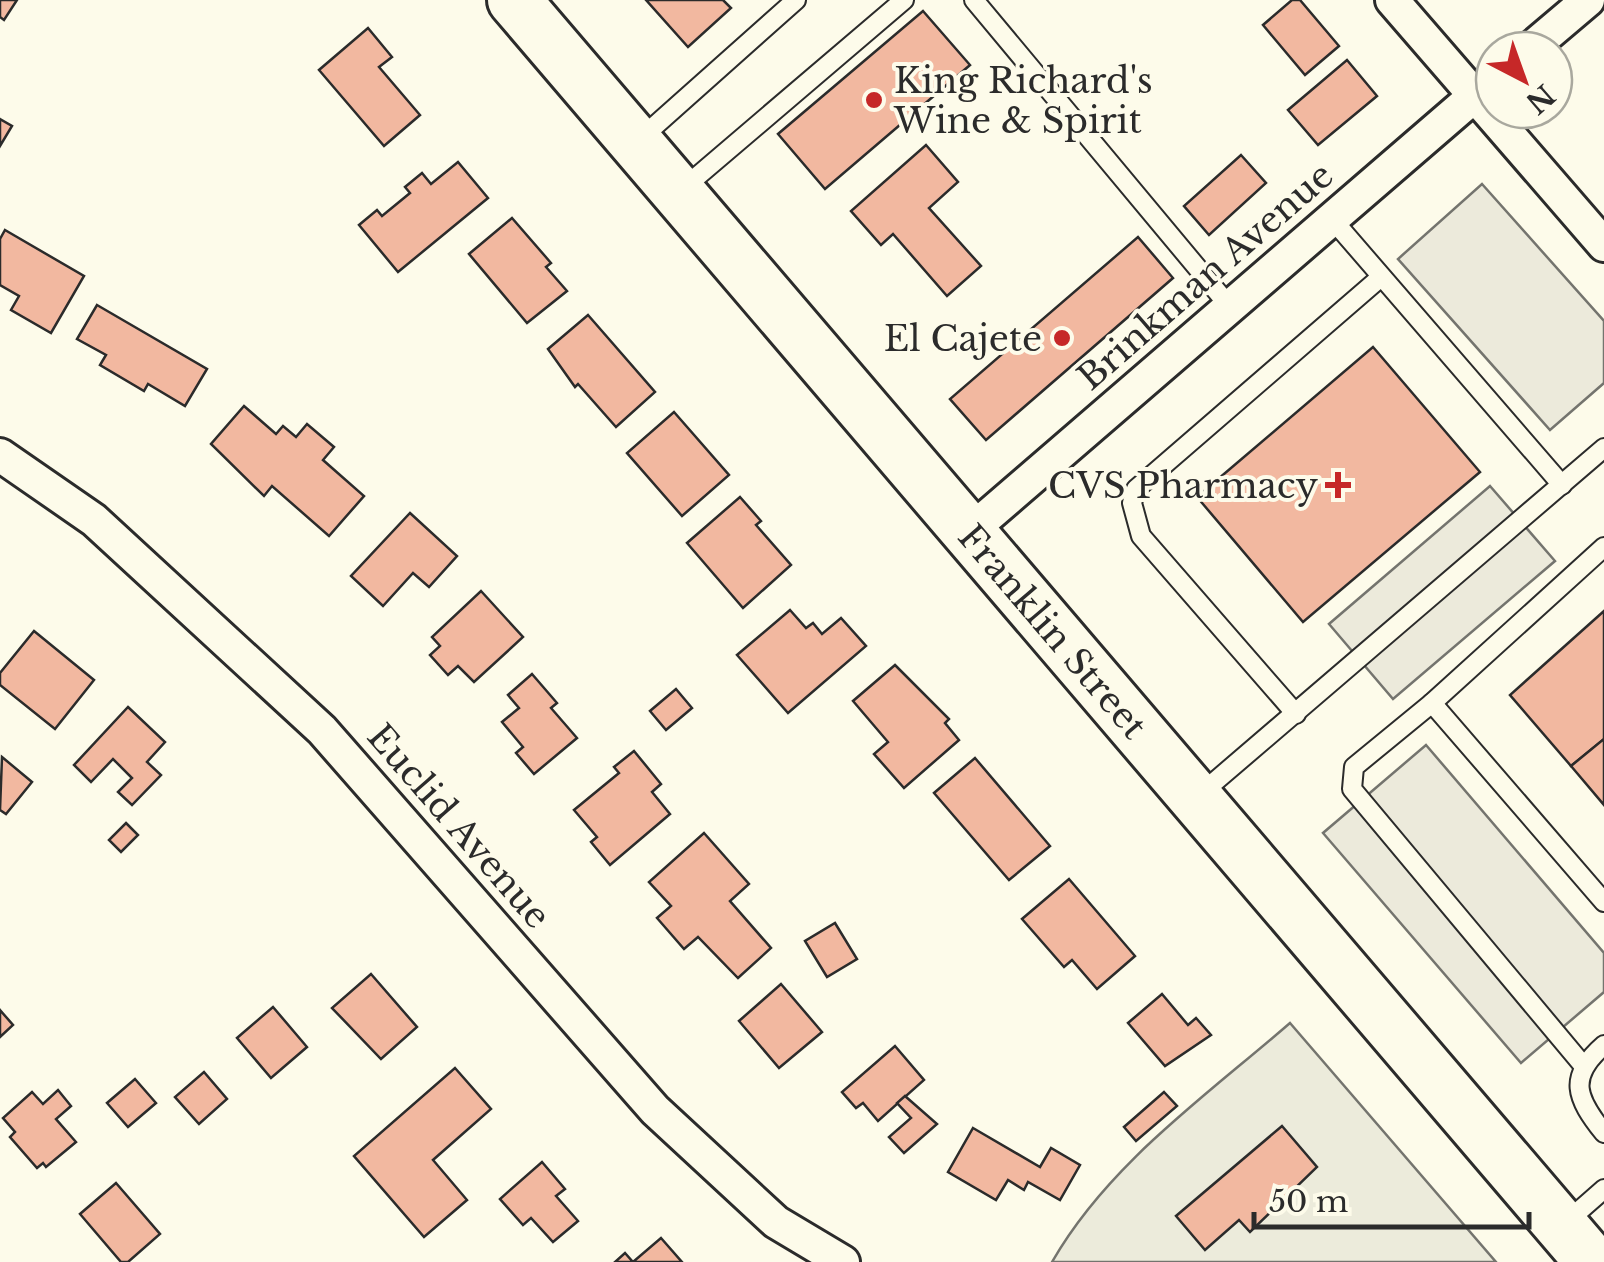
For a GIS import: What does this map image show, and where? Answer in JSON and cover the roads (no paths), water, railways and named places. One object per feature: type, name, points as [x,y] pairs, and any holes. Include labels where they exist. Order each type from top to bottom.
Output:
[{"type":"main road","name":"Franklin Street","points":[[514,0],[1577,1244]]},
{"type":"street","points":[[1392,0],[1474,78]]},
{"type":"street","points":[[1552,30],[1588,0]]},
{"type":"street","name":"Brinkman Avenue","points":[[968,533],[1474,96]]},
{"type":"street","points":[[1517,130],[1604,245]]},
{"type":"street","name":"Euclid Avenue","points":[[0,455],[94,520],[322,730],[655,1110],[803,1250],[844,1262]]},
{"type":"lane","points":[[636,142],[796,0]]},
{"type":"lane","points":[[678,193],[904,0]]},
{"type":"lane","points":[[974,0],[1230,307]]},
{"type":"lane","points":[[1332,219],[1562,485]]},
{"type":"lane","points":[[1296,714],[1141,536],[1132,503],[1136,489],[1381,277]]},
{"type":"lane","points":[[1197,797],[1604,448]]},
{"type":"lane","points":[[1604,547],[1432,703],[1354,767],[1352,789],[1582,1064],[1581,1105],[1604,1133]]},
{"type":"lane","points":[[1432,703],[1604,902]]},
{"type":"lane","points":[[1582,1064],[1604,1045]]},
{"type":"lane","points":[[1577,1244],[1604,1189]]},
{"type":"place","name":"King Richard's Wine & Spirit","points":[[874,100]]},
{"type":"place","name":"El Cajete","points":[[1062,338]]},
{"type":"place","name":"CVS Pharmacy","points":[[1338,485]]}]
